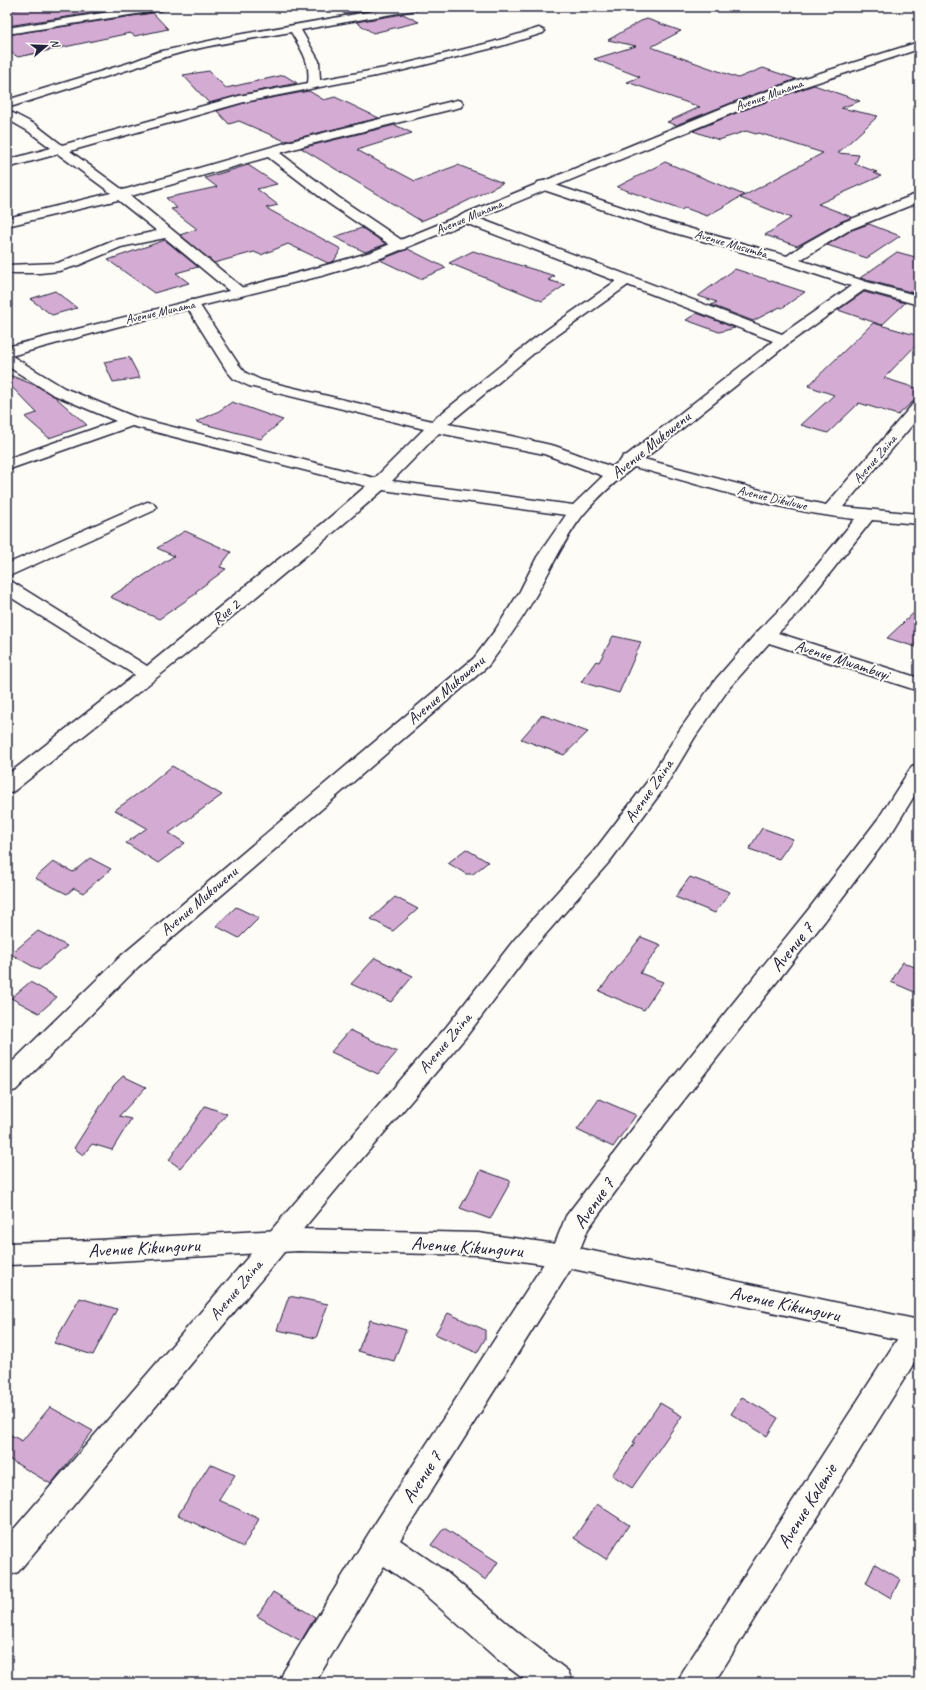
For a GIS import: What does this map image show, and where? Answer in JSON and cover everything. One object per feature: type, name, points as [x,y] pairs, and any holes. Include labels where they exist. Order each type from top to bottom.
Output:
[{"type":"street","points":[[7,31],[162,7]]},
{"type":"street","points":[[7,104],[158,55],[237,38],[415,7]]},
{"type":"street","points":[[295,29],[312,56],[316,77],[314,85]]},
{"type":"street","points":[[7,164],[243,99],[396,69],[497,44],[539,30]]},
{"type":"street","name":"Avenue Munama","points":[[7,352],[111,324],[320,272],[401,246],[543,185],[736,107],[802,83],[919,45]]},
{"type":"street","points":[[7,222],[121,195],[270,152],[457,104]]},
{"type":"street","points":[[7,114],[32,128],[121,195],[239,292]]},
{"type":"street","points":[[270,152],[333,200],[401,246]]},
{"type":"street","name":"Avenue Musumba","points":[[543,185],[662,225],[789,261],[862,285],[919,301]]},
{"type":"street","points":[[789,261],[839,229],[919,198]]},
{"type":"street","points":[[465,218],[784,340]]},
{"type":"street","points":[[7,268],[43,269],[59,267],[115,245],[147,237],[168,234]]},
{"type":"street","name":"Rue 2","points":[[7,786],[148,675],[328,528],[378,484],[435,427],[540,341],[626,280]]},
{"type":"street","name":"Avenue Mukowenu","points":[[7,1083],[130,961],[481,662],[504,631],[529,591],[546,557],[577,511],[629,460],[784,340],[862,285]]},
{"type":"street","points":[[192,304],[233,368],[240,376],[255,382],[336,404],[435,427],[541,448],[614,474]]},
{"type":"street","points":[[7,359],[58,391],[131,421],[378,484],[577,511]]},
{"type":"street","name":"Avenue Zaina","points":[[830,511],[919,407]]},
{"type":"street","points":[[7,464],[131,421]]},
{"type":"street","name":"Avenue Dikuluwe","points":[[629,460],[781,501],[830,511],[919,519]]},
{"type":"street","points":[[7,571],[147,507]]},
{"type":"street","name":"Avenue Zaina","points":[[7,1561],[456,1032],[522,946],[602,856],[658,782],[686,736],[723,683],[765,635],[793,607],[868,514]]},
{"type":"street","points":[[11,594],[148,675]]},
{"type":"street","name":"Avenue Mwambuyi","points":[[765,635],[919,686]]},
{"type":"street","name":"Avenue 7","points":[[296,1683],[380,1544],[564,1256],[576,1224],[656,1117],[816,916],[886,824],[919,771]]},
{"type":"street","name":"Avenue Kikunguru","points":[[7,1254],[98,1251],[306,1240],[478,1244],[564,1256],[919,1331]]},
{"type":"street","name":"Avenue Kalemie","points":[[695,1683],[919,1331]]},
{"type":"street","points":[[380,1544],[434,1582],[508,1646],[556,1683]]},
{"type":"building","points":[[27,7],[131,7],[7,26],[7,11]]},
{"type":"building","points":[[374,7],[387,7],[345,14],[342,12]]},
{"type":"building","points":[[153,13],[168,29],[135,36],[130,33],[18,57],[7,50],[7,35]]},
{"type":"building","points":[[403,14],[419,22],[373,33],[356,22]]},
{"type":"building","points":[[647,19],[681,31],[651,47],[738,78],[763,68],[796,79],[676,125],[667,122],[700,107],[627,82],[640,77],[594,59],[636,46],[608,40]]},
{"type":"building","points":[[209,71],[226,88],[284,75],[297,83],[209,103],[183,75]]},
{"type":"building","points":[[814,85],[860,101],[841,108],[878,116],[838,153],[859,155],[855,164],[877,172],[874,173],[881,176],[818,204],[852,217],[797,246],[765,235],[791,218],[740,198],[823,153],[759,133],[756,134],[746,131],[719,140],[693,131],[741,111]]},
{"type":"building","points":[[309,91],[324,100],[335,97],[379,118],[285,141],[239,121],[229,124],[217,111],[244,103]]},
{"type":"building","points":[[395,125],[412,133],[357,150],[415,181],[458,165],[503,183],[457,206],[421,221],[301,148]]},
{"type":"building","points":[[665,162],[744,195],[707,216],[685,208],[681,210],[617,187]]},
{"type":"building","points":[[248,165],[277,184],[257,189],[278,205],[266,208],[341,249],[334,261],[328,263],[288,244],[261,255],[254,252],[214,263],[180,235],[197,229],[171,209],[177,208],[166,198],[217,187],[205,178]]},
{"type":"building","points":[[869,224],[900,236],[867,258],[827,245],[852,230]]},
{"type":"building","points":[[362,228],[386,244],[365,252],[334,237]]},
{"type":"building","points":[[165,240],[198,267],[176,273],[189,283],[154,293],[108,260]]},
{"type":"building","points":[[408,249],[446,268],[420,279],[380,260]]},
{"type":"building","points":[[473,251],[555,276],[548,280],[565,285],[542,301],[449,263]]},
{"type":"building","points":[[897,252],[919,258],[919,288],[914,293],[860,278]]},
{"type":"building","points":[[735,269],[805,292],[782,308],[780,307],[753,321],[711,305],[717,302],[698,296]]},
{"type":"building","points":[[55,291],[77,308],[52,315],[30,299]]},
{"type":"building","points":[[864,292],[905,303],[882,325],[838,310]]},
{"type":"building","points":[[697,313],[735,328],[719,332],[686,320]]},
{"type":"building","points":[[873,323],[919,336],[919,342],[884,378],[919,389],[919,396],[898,415],[859,403],[828,433],[801,425],[834,395],[808,386]]},
{"type":"building","points":[[129,357],[140,378],[113,382],[104,362]]},
{"type":"building","points":[[7,374],[37,386],[54,396],[87,425],[49,438],[25,417],[37,413],[7,382]]},
{"type":"building","points":[[232,402],[283,420],[261,439],[196,422],[219,411]]},
{"type":"building","points":[[185,531],[231,552],[220,567],[226,569],[195,592],[197,593],[159,619],[110,597],[174,556],[157,548]]},
{"type":"building","points":[[919,608],[919,648],[887,638]]},
{"type":"building","points":[[613,636],[641,642],[619,693],[581,682],[596,661],[599,662]]},
{"type":"building","points":[[542,715],[588,732],[564,755],[521,739]]},
{"type":"building","points":[[172,766],[222,795],[169,833],[185,843],[158,863],[126,843],[147,828],[115,810],[141,792]]},
{"type":"building","points":[[762,828],[793,839],[779,859],[749,849]]},
{"type":"building","points":[[466,849],[488,862],[473,874],[466,874],[448,863]]},
{"type":"building","points":[[90,858],[111,869],[83,893],[74,888],[67,894],[35,878],[53,862],[73,872]]},
{"type":"building","points":[[690,877],[730,892],[715,913],[675,897]]},
{"type":"building","points":[[395,897],[418,909],[393,931],[371,919]]},
{"type":"building","points":[[236,907],[259,918],[239,938],[216,926]]},
{"type":"building","points":[[38,931],[67,946],[39,970],[11,954]]},
{"type":"building","points":[[641,937],[661,945],[640,973],[663,982],[644,1010],[599,991]]},
{"type":"building","points":[[375,958],[413,976],[391,1002],[351,984]]},
{"type":"building","points":[[903,962],[919,969],[919,994],[891,982]]},
{"type":"building","points":[[30,982],[57,997],[39,1013],[11,998]]},
{"type":"building","points":[[350,1030],[397,1052],[378,1074],[331,1052]]},
{"type":"building","points":[[123,1076],[146,1087],[119,1116],[131,1119],[112,1150],[92,1144],[83,1155],[74,1148],[114,1085]]},
{"type":"building","points":[[599,1099],[636,1115],[613,1147],[577,1130]]},
{"type":"building","points":[[205,1106],[227,1114],[180,1168],[169,1160]]},
{"type":"building","points":[[481,1170],[511,1181],[490,1219],[460,1208]]},
{"type":"building","points":[[289,1296],[328,1304],[316,1338],[277,1330]]},
{"type":"building","points":[[80,1298],[117,1309],[93,1355],[54,1343]]},
{"type":"building","points":[[448,1313],[485,1330],[485,1339],[477,1353],[435,1334]]},
{"type":"building","points":[[370,1320],[406,1330],[394,1361],[358,1351]]},
{"type":"building","points":[[742,1397],[778,1418],[767,1436],[731,1414]]},
{"type":"building","points":[[660,1403],[682,1416],[632,1488],[612,1475],[635,1443],[633,1442]]},
{"type":"building","points":[[50,1407],[93,1431],[51,1484],[7,1458],[7,1433],[22,1441]]},
{"type":"building","points":[[210,1464],[235,1475],[219,1500],[259,1519],[243,1547],[178,1515]]},
{"type":"building","points":[[597,1504],[629,1525],[606,1559],[574,1538]]},
{"type":"building","points":[[444,1528],[498,1562],[486,1580],[431,1545]]},
{"type":"building","points":[[875,1564],[900,1579],[891,1598],[866,1583]]},
{"type":"building","points":[[273,1592],[315,1617],[301,1641],[257,1616]]}]
